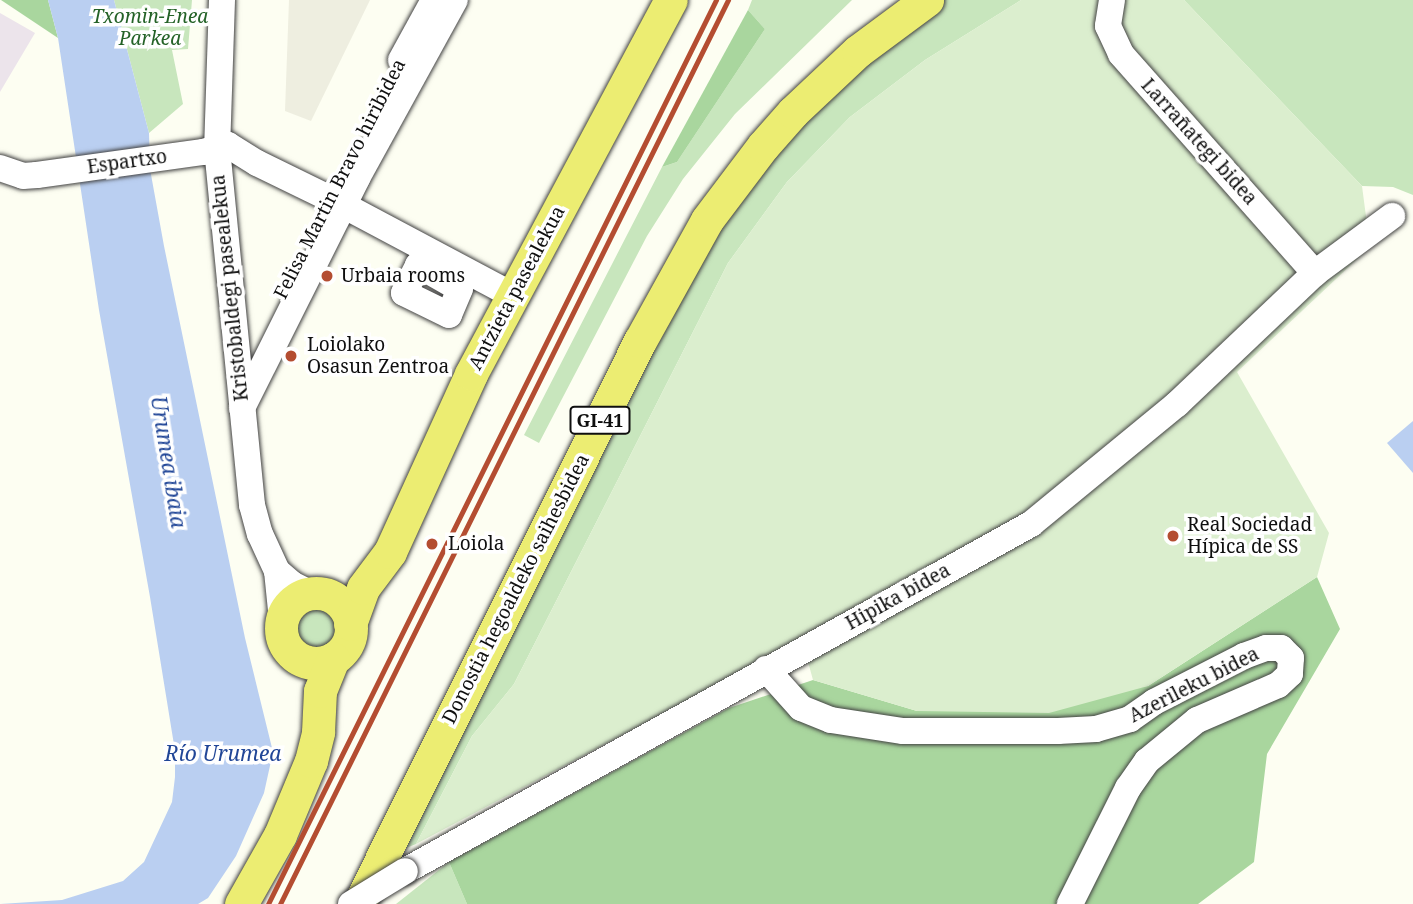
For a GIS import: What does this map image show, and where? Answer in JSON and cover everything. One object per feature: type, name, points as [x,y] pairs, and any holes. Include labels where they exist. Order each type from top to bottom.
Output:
[{"type":"main road","name":"Antzieta pasealekua","points":[[351,624],[357,600],[395,542],[449,418],[512,295],[671,0]]},
{"type":"main road","name":"Donostia hegoaldeko saihesbidea","points":[[338,904],[666,248],[718,170],[771,107],[845,36],[891,0]]},
{"type":"main road","name":"Donostia hegoaldeko saihesbidea","points":[[359,904],[640,341],[707,220],[741,173],[793,112],[858,51],[927,0]]},
{"type":"main road","points":[[318,703],[299,659],[286,646],[282,620],[290,605],[369,578]]},
{"type":"main road","points":[[299,659],[316,663],[333,658],[345,647],[351,624],[339,602],[317,594]]},
{"type":"main road","points":[[241,904],[281,835],[296,798],[315,747],[318,703],[333,658]]},
{"type":"street","name":"Kristobaldegi pasealekua","points":[[222,0],[207,150],[220,190],[254,515],[263,544],[277,571],[282,620]]},
{"type":"street","name":"Felisa Martin Bravo hiribidea","points":[[236,344],[261,335],[336,201],[434,0]]},
{"type":"street","points":[[242,408],[336,201],[455,0]]},
{"type":"street","name":"Larrañategi bidea","points":[[1112,0],[1108,26],[1121,54],[1315,274]]},
{"type":"street","points":[[207,150],[228,145],[257,163],[336,201],[512,295]]},
{"type":"street","name":"Espartxo","points":[[0,167],[23,176],[37,175],[207,150]]},
{"type":"street","points":[[220,190],[227,175],[257,163]]},
{"type":"street","name":"Hipika bidea","points":[[351,904],[405,871],[766,669],[1031,524],[1177,404],[1315,274],[1392,216]]},
{"type":"street","name":"Kristobaldegi pasealekua","points":[[277,571],[292,584],[317,594]]},
{"type":"street","name":"Azerileku bidea","points":[[766,669],[801,708],[831,720],[903,731],[1058,731],[1096,729],[1130,719],[1154,702],[1244,656],[1266,648],[1281,649],[1291,658],[1290,674],[1278,685],[1197,720],[1147,761],[1128,788],[1070,904]]},
{"type":"shaded area","points":[[289,0],[370,0],[311,121],[285,111]]},
{"type":"shaded area","points":[[0,13],[35,33],[0,92]]},
{"type":"green space","points":[[1,0],[48,0],[58,38]]},
{"type":"green space","name":"Txomin-Enea Parkea","points":[[114,0],[192,0],[188,49],[172,50],[183,104],[149,133]]},
{"type":"green space","points":[[752,0],[852,0],[735,114],[683,179],[647,236],[539,443],[524,435],[662,167],[677,162],[765,29],[748,10]]},
{"type":"green space","points":[[944,0],[1021,0],[925,60],[850,117],[787,182],[728,263],[514,684],[472,736],[416,844],[401,850],[692,268],[787,134],[893,36]]},
{"type":"green space","points":[[1021,0],[1184,0],[1362,186],[1370,247],[1237,372],[1329,533],[1317,577],[1148,686],[1049,713],[917,711],[813,680],[802,640],[416,844],[472,736],[514,684],[728,263],[787,182],[850,117],[925,60]]},
{"type":"green space","points":[[1184,0],[1413,0],[1413,195],[1393,187],[1362,186]]},
{"type":"green space","points":[[748,10],[765,29],[677,162],[662,167]]},
{"type":"green space","points":[[1317,577],[1340,629],[1267,754],[1254,862],[1198,904],[467,904],[449,862],[729,708],[813,680],[917,711],[1148,686]]},
{"type":"green space","points":[[317,605],[333,612],[340,628],[333,644],[317,651],[301,644],[294,628],[301,612]]},
{"type":"green space","points":[[449,862],[467,904],[396,904]]},
{"type":"water","name":"Río Urumea","points":[[48,0],[114,0],[149,133],[150,169],[164,246],[245,638],[273,752],[264,793],[236,856],[208,898],[198,904],[0,904],[62,900],[123,881],[144,862],[172,802],[175,777],[175,751],[150,597],[99,310],[58,38]]},
{"type":"water","points":[[1413,421],[1413,473],[1387,443]]},
{"type":"railway","points":[[268,904],[716,0]]},
{"type":"railway","points":[[280,904],[728,0]]},
{"type":"place","name":"Urbaia rooms","points":[[327,276]]},
{"type":"place","name":"Loiolako Osasun Zentroa","points":[[291,356]]},
{"type":"place","name":"Real Sociedad Hípica de SS","points":[[1173,536]]},
{"type":"place","name":"Loiola","points":[[432,544]]},
{"type":"water label","name":"Urumea ibaia","points":[[169,462]]}]
